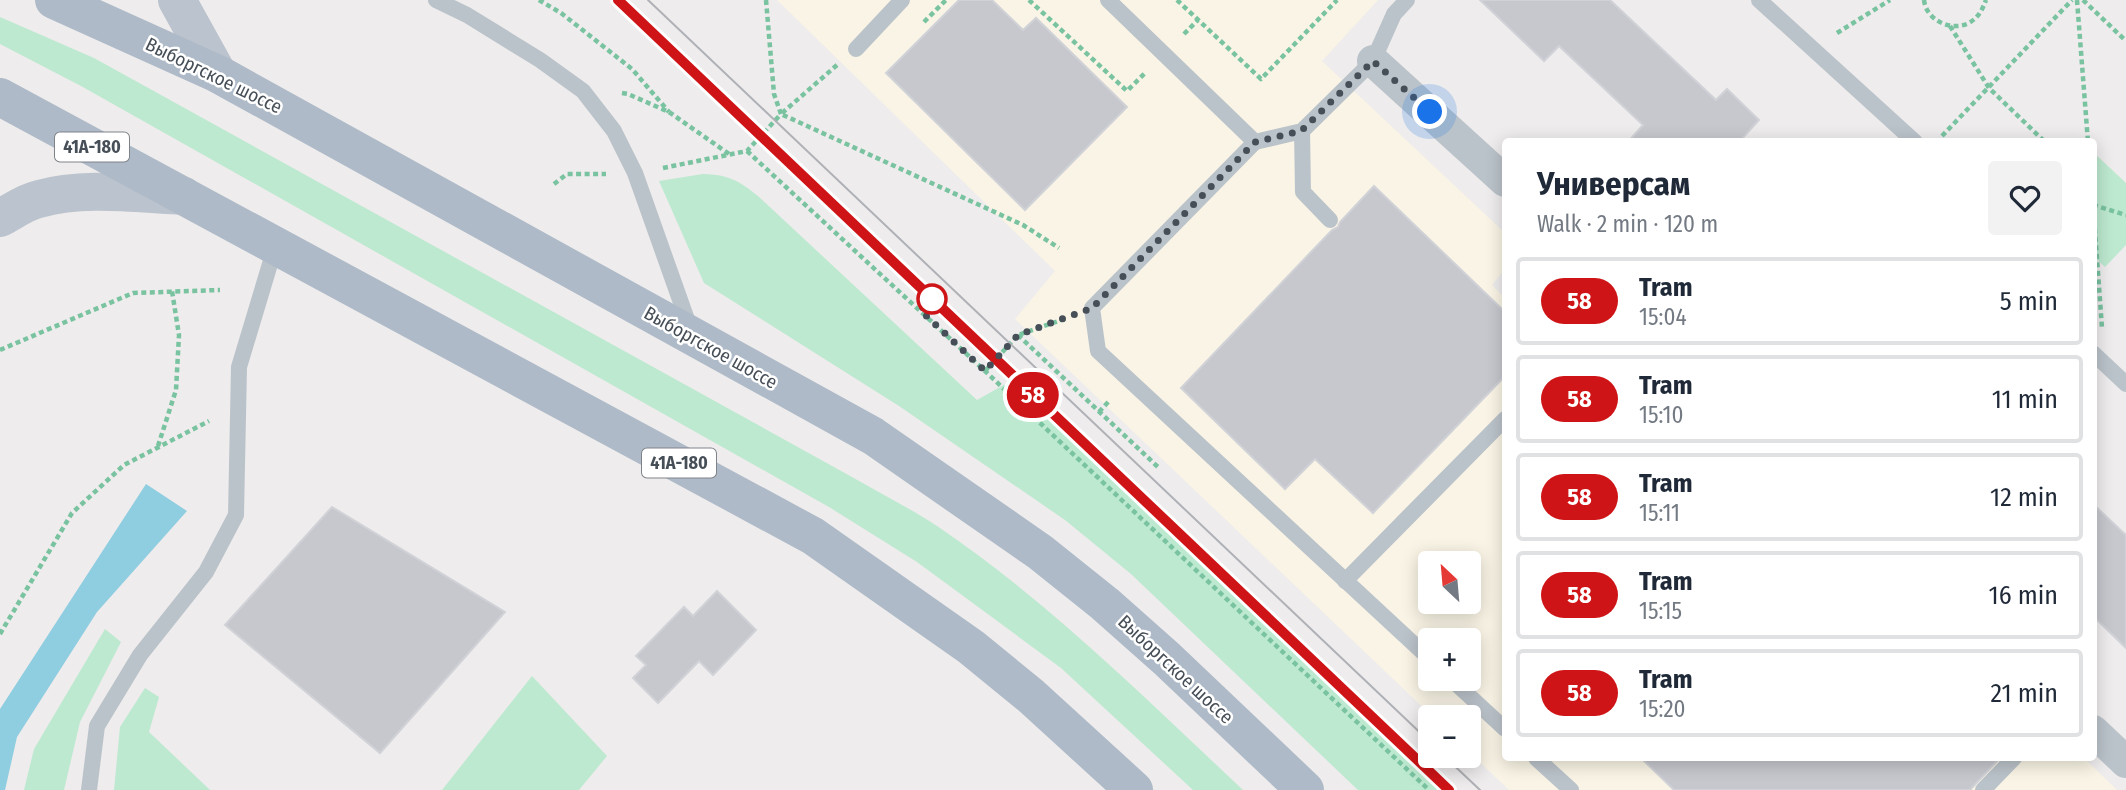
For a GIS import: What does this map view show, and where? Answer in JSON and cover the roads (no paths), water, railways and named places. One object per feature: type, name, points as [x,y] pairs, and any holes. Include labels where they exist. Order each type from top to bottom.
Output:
[{"type":"main road","name":"Выборгское шоссе","points":[[54,0],[218,74],[873,436],[1040,552],[1105,604],[1305,790]]},
{"type":"main road","points":[[177,0],[218,74]]},
{"type":"main road","name":"41А-180","points":[[0,97],[813,536],[971,647],[1031,695],[1134,790]]},
{"type":"main road","points":[[0,218],[36,199],[68,192],[184,196]]},
{"type":"street","points":[[1373,61],[1502,178]]},
{"type":"street","points":[[2097,735],[2126,762]]},
{"type":"lane","points":[[436,0],[498,34],[583,91],[614,131],[635,173],[694,337]]},
{"type":"lane","points":[[856,49],[902,0]]},
{"type":"lane","points":[[1108,0],[1255,142]]},
{"type":"lane","points":[[1407,0],[1394,14],[1373,61],[1301,131],[1255,142],[1092,308],[1098,351],[1418,648]]},
{"type":"lane","points":[[1759,0],[1911,138]]},
{"type":"lane","points":[[1301,131],[1303,192],[1330,220]]},
{"type":"lane","points":[[89,790],[97,726],[140,655],[206,572],[236,515],[239,367],[276,244]]},
{"type":"lane","points":[[2099,359],[2126,384]]},
{"type":"lane","points":[[1345,581],[1502,422]]},
{"type":"lane","points":[[1464,691],[1502,726]]},
{"type":"lane","points":[[1539,761],[1571,790]]},
{"type":"lane","points":[[1983,790],[2011,761]]},
{"type":"water","points":[[146,484],[187,511],[97,612],[17,737],[5,790],[0,790],[0,709]]},
{"type":"tram line","points":[[618,0],[1449,790]]},
{"type":"tram line","name":"58","points":[[618,0],[1449,790]]},
{"type":"tram line","points":[[648,0],[1418,731]]},
{"type":"tram line","points":[[1457,768],[1480,790]]}]
